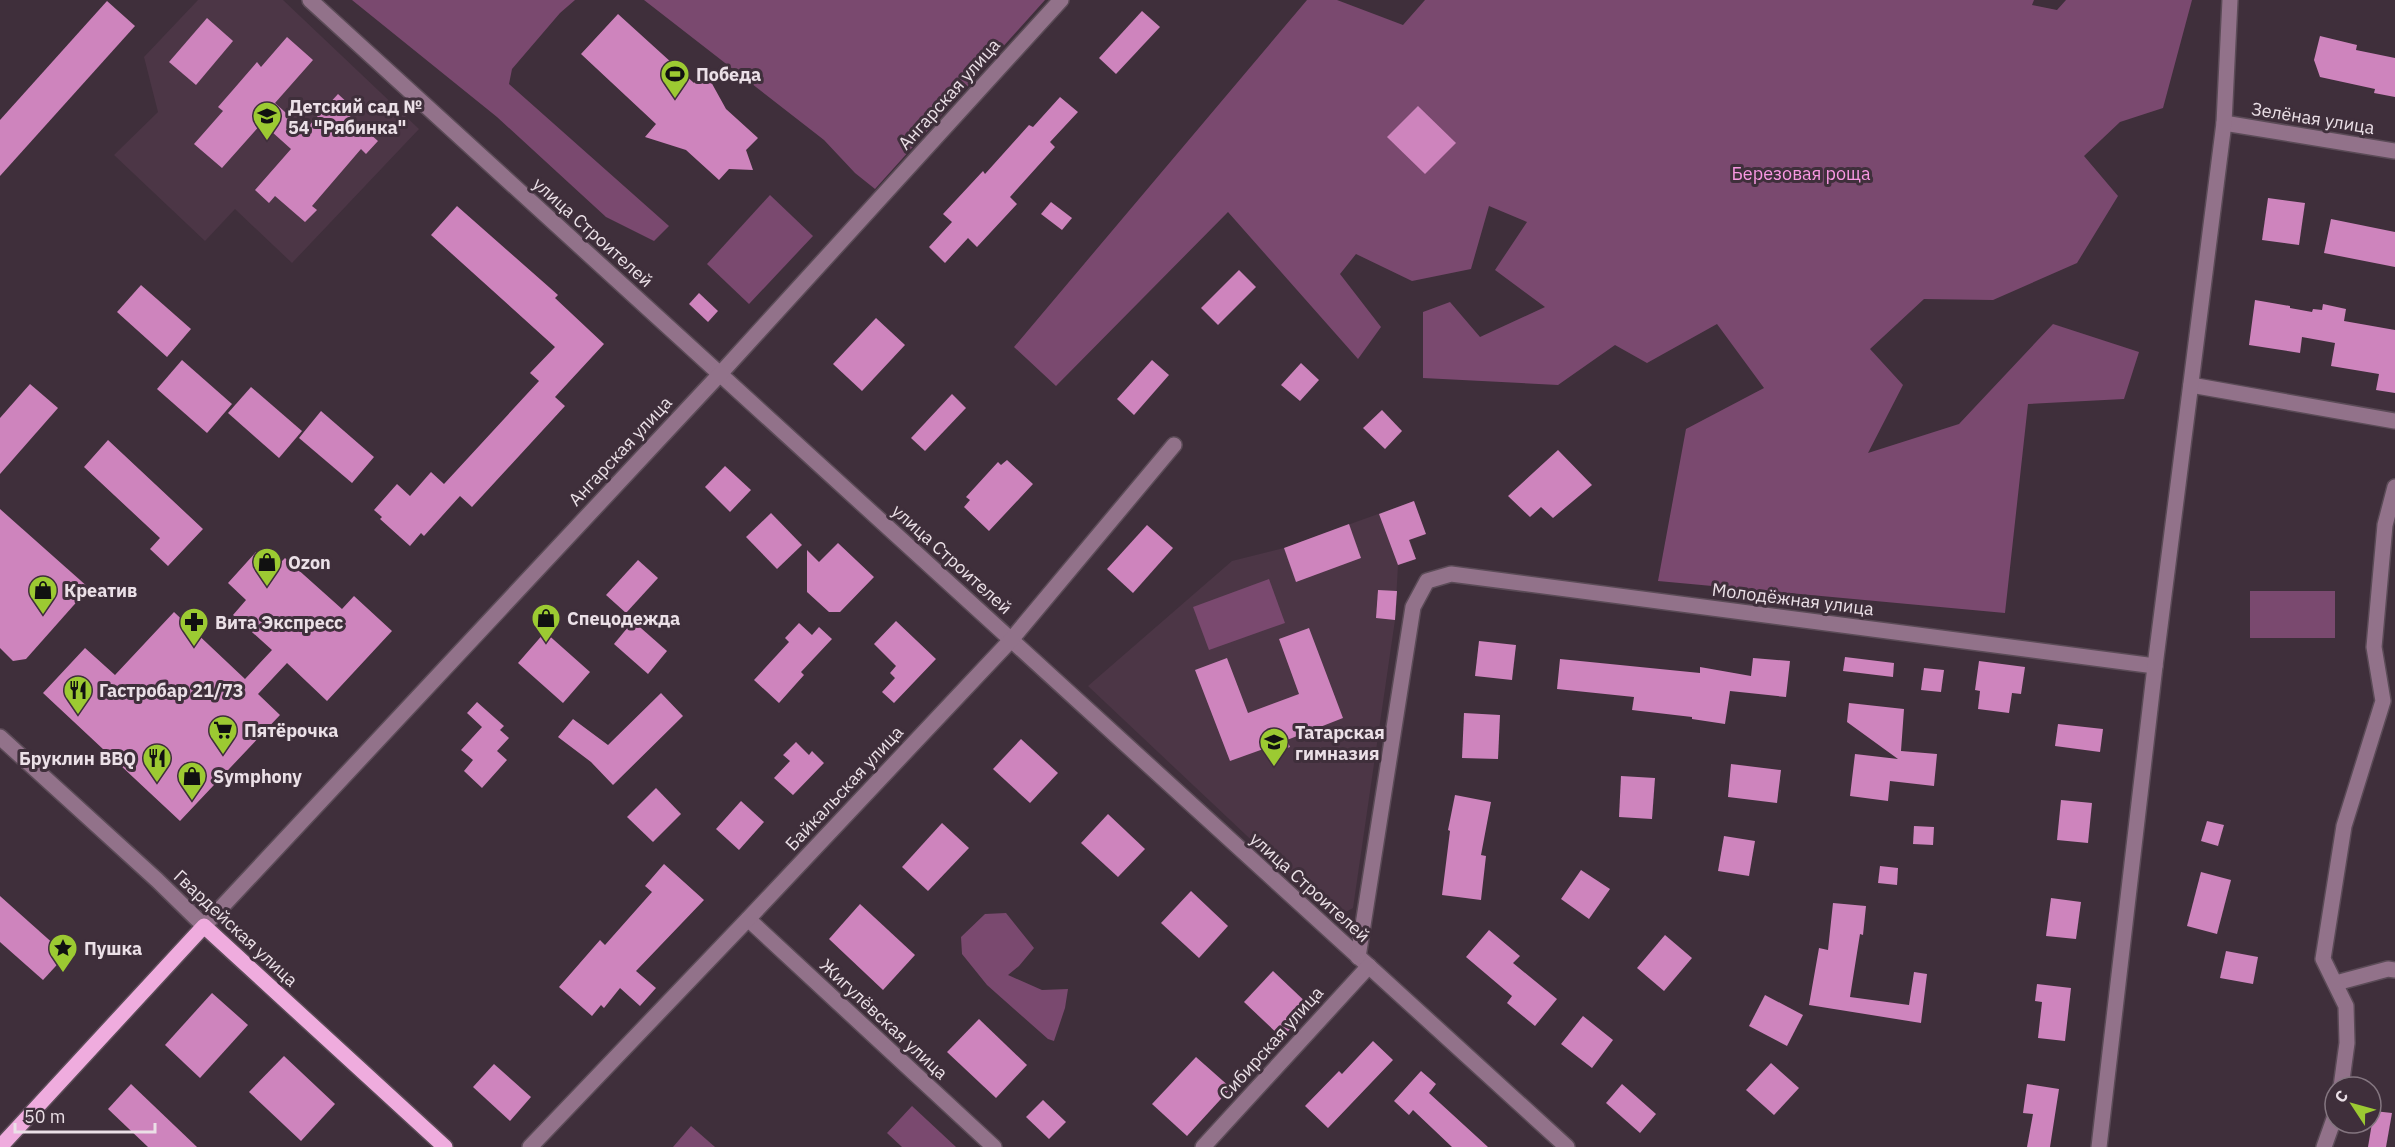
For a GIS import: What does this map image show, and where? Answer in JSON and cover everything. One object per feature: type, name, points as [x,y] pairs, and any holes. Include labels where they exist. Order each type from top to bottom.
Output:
[{"type":"main road","points":[[0,1147],[204,926]]},
{"type":"main road","name":"Гвардейская улица","points":[[204,926],[445,1147]]},
{"type":"street","name":"улица Строителей","points":[[310,0],[1567,1147]]},
{"type":"street","name":"Ангарская улица","points":[[204,926],[720,374],[1061,0]]},
{"type":"street","points":[[2099,1147],[2155,666],[2224,123],[2230,0]]},
{"type":"street","name":"Зелёная улица","points":[[2224,123],[2395,151]]},
{"type":"street","points":[[2191,385],[2395,421]]},
{"type":"street","name":"Байкальская улица","points":[[530,1147],[1011,640],[1174,444]]},
{"type":"street","points":[[2343,1075],[2347,1043],[2346,1006],[2323,959],[2344,826],[2389,702],[2374,647],[2385,525],[2395,487]]},
{"type":"street","name":"Молодёжная улица","points":[[1363,961],[1413,607],[1427,580],[1451,574],[2155,666]]},
{"type":"street","name":"Гвардейская улица","points":[[0,737],[157,880],[204,926]]},
{"type":"street","name":"Жигулёвская улица","points":[[748,919],[994,1147]]},
{"type":"street","name":"Сибирская улица","points":[[1203,1147],[1363,961]]},
{"type":"street","points":[[2336,983],[2388,969],[2395,970]]},
{"type":"shaded area","name":"Детский сад № 54 \"Рябинка\"","points":[[198,0],[283,0],[419,129],[292,263],[235,209],[205,241],[114,155],[158,112],[144,57]]},
{"type":"shaded area","name":"Татарская гимназия","points":[[1414,501],[1410,540],[1416,559],[1398,565],[1395,620],[1353,908],[1334,918],[1088,686],[1232,561],[1284,548]]},
{"type":"green space","points":[[352,0],[575,0],[560,13],[512,69],[509,84],[669,226],[654,241],[606,217],[497,117]]},
{"type":"green space","points":[[644,0],[1045,0],[875,189],[855,173],[824,140]]},
{"type":"green space","name":"Березовая роща","points":[[1307,0],[1337,0],[1403,25],[1425,0],[2034,0],[2032,5],[2057,10],[2066,0],[2192,0],[2163,108],[2120,122],[2084,156],[2118,196],[2077,263],[1993,300],[1924,299],[1870,349],[1903,385],[1868,453],[1959,424],[2053,324],[2139,352],[2124,399],[2028,404],[2005,613],[1658,581],[1686,429],[1764,388],[1717,324],[1647,363],[1615,345],[1558,385],[1423,378],[1423,312],[1450,302],[1480,337],[1545,307],[1495,270],[1527,222],[1489,206],[1471,269],[1412,281],[1356,254],[1340,274],[1381,327],[1358,359],[1228,212],[1056,386],[1014,347]]},
{"type":"green space","points":[[770,195],[813,236],[749,304],[707,264]]},
{"type":"green space","points":[[1269,579],[1285,623],[1209,650],[1193,607]]},
{"type":"green space","points":[[2250,591],[2335,591],[2335,638],[2250,638]]},
{"type":"green space","points":[[1006,913],[1034,948],[1008,975],[1042,990],[1068,989],[1065,1008],[1054,1041],[1048,1039],[987,985],[962,954],[961,937],[985,914]]},
{"type":"green space","points":[[912,1106],[956,1147],[902,1147],[887,1133]]},
{"type":"green space","points":[[691,1126],[715,1147],[673,1147]]},
{"type":"building","points":[[107,1],[135,26],[0,176],[0,120]]},
{"type":"building","points":[[1142,11],[1160,27],[1116,74],[1099,58]]},
{"type":"building","name":"Победа","points":[[618,14],[694,83],[705,71],[726,109],[758,138],[746,150],[753,170],[729,169],[719,180],[686,150],[645,137],[656,124],[581,54]]},
{"type":"building","points":[[207,18],[233,41],[196,85],[169,62]]},
{"type":"building","points":[[2320,36],[2357,45],[2356,50],[2395,58],[2395,97],[2374,93],[2375,89],[2320,77],[2314,60]]},
{"type":"building","points":[[287,37],[313,60],[275,103],[305,130],[338,94],[350,105],[345,112],[378,141],[366,154],[361,149],[312,206],[317,210],[305,222],[275,196],[269,203],[255,190],[291,149],[262,123],[222,168],[194,144],[223,111],[218,107],[257,62],[261,67]]},
{"type":"building","points":[[1060,97],[1078,112],[1050,142],[1055,147],[1010,197],[1017,204],[977,247],[968,238],[945,263],[929,247],[952,222],[943,214],[983,171],[985,174],[1029,125],[1033,127]]},
{"type":"building","points":[[1418,106],[1456,143],[1425,174],[1387,137]]},
{"type":"building","points":[[2268,198],[2305,203],[2299,245],[2262,240]]},
{"type":"building","points":[[1051,202],[1072,218],[1062,230],[1041,214]]},
{"type":"building","points":[[457,206],[558,295],[555,298],[604,344],[555,397],[565,406],[472,507],[460,496],[424,536],[421,533],[410,546],[380,519],[382,517],[374,510],[397,484],[410,496],[431,472],[444,484],[539,381],[530,373],[555,347],[431,235]]},
{"type":"building","points":[[2331,219],[2395,232],[2395,267],[2324,253]]},
{"type":"building","points":[[1239,270],[1256,287],[1218,325],[1201,308]]},
{"type":"building","points":[[141,285],[191,329],[167,357],[117,312]]},
{"type":"building","points":[[699,293],[718,311],[708,322],[689,304]]},
{"type":"building","points":[[2255,300],[2312,312],[2313,309],[2322,310],[2323,304],[2346,309],[2344,321],[2395,330],[2395,393],[2376,390],[2379,374],[2331,366],[2335,343],[2302,337],[2300,353],[2249,345]]},
{"type":"building","points":[[876,318],[905,345],[862,391],[833,364]]},
{"type":"building","points":[[182,360],[232,404],[207,433],[157,389]]},
{"type":"building","points":[[1152,360],[1169,375],[1134,415],[1117,399]]},
{"type":"building","points":[[1301,363],[1319,380],[1300,401],[1281,385]]},
{"type":"building","points":[[30,384],[58,408],[0,474],[0,418]]},
{"type":"building","points":[[251,387],[302,431],[279,458],[228,413]]},
{"type":"building","points":[[952,394],[966,408],[925,451],[911,438]]},
{"type":"building","points":[[1382,410],[1402,431],[1385,449],[1363,428]]},
{"type":"building","points":[[321,411],[374,457],[352,483],[299,438]]},
{"type":"building","points":[[108,440],[203,529],[168,566],[150,549],[160,538],[84,467]]},
{"type":"building","points":[[1558,450],[1592,485],[1553,518],[1541,507],[1530,517],[1508,496]]},
{"type":"building","points":[[1007,460],[1033,484],[989,531],[964,507],[970,500],[966,497],[998,462],[1001,465]]},
{"type":"building","points":[[725,466],[751,490],[730,512],[705,487]]},
{"type":"building","points":[[1414,501],[1426,534],[1409,540],[1416,559],[1398,565],[1379,514]]},
{"type":"building","points":[[0,509],[89,588],[26,659],[13,661],[0,648]]},
{"type":"building","points":[[771,513],[802,545],[777,569],[746,537]]},
{"type":"building","points":[[1349,524],[1361,558],[1296,582],[1284,548]]},
{"type":"building","points":[[1147,525],[1173,548],[1133,593],[1107,569]]},
{"type":"building","points":[[838,543],[874,577],[840,612],[829,612],[807,592],[807,550],[819,562]]},
{"type":"building","points":[[256,552],[274,569],[285,558],[342,609],[354,596],[392,631],[327,701],[287,663],[258,694],[280,715],[180,821],[43,693],[85,648],[115,675],[174,612],[245,679],[272,650],[233,615],[246,600],[228,583]]},
{"type":"building","points":[[638,560],[658,578],[626,613],[606,595]]},
{"type":"building","points":[[1378,590],[1397,591],[1395,620],[1376,618]]},
{"type":"building","points":[[633,621],[667,651],[648,674],[614,644]]},
{"type":"building","points":[[896,621],[936,659],[894,703],[882,692],[895,678],[890,673],[896,666],[874,644]]},
{"type":"building","points":[[799,623],[812,635],[819,627],[832,639],[801,672],[804,675],[779,703],[754,680],[789,642],[785,638]]},
{"type":"building","points":[[1309,628],[1343,718],[1287,740],[1290,747],[1271,753],[1269,747],[1230,761],[1195,670],[1227,658],[1248,713],[1299,694],[1279,639]]},
{"type":"building","points":[[545,632],[590,672],[563,703],[518,663]]},
{"type":"building","points":[[1479,641],[1516,645],[1512,680],[1475,676]]},
{"type":"building","points":[[1845,657],[1894,663],[1893,677],[1843,671]]},
{"type":"building","points":[[1753,658],[1790,661],[1786,697],[1730,691],[1725,724],[1692,719],[1692,717],[1632,710],[1634,697],[1557,689],[1560,659],[1700,673],[1700,667],[1751,676]]},
{"type":"building","points":[[1979,661],[2025,667],[2021,694],[2012,693],[2009,713],[1978,709],[1980,691],[1975,690]]},
{"type":"building","points":[[1924,668],[1944,670],[1941,692],[1921,690]]},
{"type":"building","points":[[661,693],[683,716],[613,785],[591,762],[558,737],[573,719],[608,745]]},
{"type":"building","points":[[477,702],[504,726],[500,730],[509,738],[497,751],[507,760],[482,788],[464,771],[473,760],[461,750],[482,727],[467,713]]},
{"type":"building","points":[[1849,703],[1904,709],[1901,751],[1937,754],[1934,786],[1890,781],[1888,801],[1850,796],[1855,754],[1898,759],[1847,722]]},
{"type":"building","points":[[1464,713],[1500,715],[1498,759],[1462,758]]},
{"type":"building","points":[[2058,724],[2103,729],[2100,752],[2055,746]]},
{"type":"building","points":[[1021,739],[1058,773],[1030,803],[993,769]]},
{"type":"building","points":[[796,742],[809,755],[812,751],[824,763],[793,795],[774,778],[790,761],[783,755]]},
{"type":"building","points":[[1731,764],[1781,770],[1777,803],[1728,797]]},
{"type":"building","points":[[1621,776],[1655,778],[1652,819],[1619,817]]},
{"type":"building","points":[[656,788],[681,814],[653,842],[627,817]]},
{"type":"building","points":[[1455,795],[1491,802],[1481,855],[1486,856],[1481,900],[1442,895],[1450,831],[1448,830]]},
{"type":"building","points":[[2061,800],[2092,803],[2088,843],[2057,840]]},
{"type":"building","points":[[741,801],[764,822],[739,850],[716,829]]},
{"type":"building","points":[[1108,814],[1145,849],[1118,877],[1081,843]]},
{"type":"building","points":[[2207,821],[2224,825],[2218,846],[2201,841]]},
{"type":"building","points":[[942,823],[969,848],[928,891],[902,867]]},
{"type":"building","points":[[1914,826],[1934,827],[1933,845],[1913,844]]},
{"type":"building","points":[[1724,836],[1755,841],[1749,876],[1718,871]]},
{"type":"building","points":[[664,864],[704,900],[636,971],[656,988],[640,1006],[620,988],[604,1008],[601,1005],[592,1016],[559,987],[600,940],[605,945],[652,892],[645,886]]},
{"type":"building","points":[[1880,866],[1898,868],[1897,885],[1878,883]]},
{"type":"building","points":[[1581,870],[1610,889],[1589,919],[1561,899]]},
{"type":"building","points":[[2201,872],[2231,880],[2217,934],[2187,926]]},
{"type":"building","points":[[1191,891],[1228,926],[1199,958],[1161,923]]},
{"type":"building","points":[[0,896],[66,955],[43,980],[0,942]]},
{"type":"building","points":[[2051,898],[2081,902],[2076,939],[2046,936]]},
{"type":"building","points":[[1833,903],[1866,906],[1863,935],[1860,934],[1850,997],[1909,1005],[1914,972],[1927,974],[1921,1023],[1809,1005],[1819,948],[1828,950]]},
{"type":"building","points":[[860,904],[915,955],[883,990],[829,939]]},
{"type":"building","points":[[1489,930],[1520,956],[1513,963],[1557,999],[1535,1026],[1507,1003],[1512,996],[1466,957]]},
{"type":"building","points":[[1665,935],[1692,958],[1664,991],[1637,968]]},
{"type":"building","points":[[2226,951],[2258,957],[2253,984],[2220,978]]},
{"type":"building","points":[[1273,971],[1311,1007],[1282,1038],[1244,1002]]},
{"type":"building","points":[[2037,984],[2071,988],[2065,1041],[2038,1038],[2042,1002],[2035,1001]]},
{"type":"building","points":[[212,993],[248,1025],[200,1078],[165,1045]]},
{"type":"building","points":[[1765,995],[1803,1015],[1787,1046],[1749,1026]]},
{"type":"building","points":[[1583,1016],[1613,1040],[1592,1068],[1561,1044]]},
{"type":"building","points":[[979,1019],[1027,1065],[996,1098],[947,1052]]},
{"type":"building","points":[[1373,1041],[1393,1060],[1328,1128],[1305,1106],[1339,1071],[1342,1074]]},
{"type":"building","points":[[284,1056],[335,1104],[301,1141],[249,1092]]},
{"type":"building","points":[[1196,1057],[1231,1088],[1187,1136],[1152,1104]]},
{"type":"building","points":[[1771,1063],[1799,1088],[1774,1115],[1746,1090]]},
{"type":"building","points":[[494,1064],[531,1097],[510,1121],[473,1087]]},
{"type":"building","points":[[1421,1071],[1436,1084],[1429,1093],[1488,1147],[1452,1147],[1413,1110],[1409,1115],[1394,1101]]},
{"type":"building","points":[[131,1084],[197,1147],[148,1147],[108,1109]]},
{"type":"building","points":[[1622,1084],[1656,1114],[1640,1133],[1606,1103]]},
{"type":"building","points":[[2027,1084],[2059,1089],[2050,1147],[2027,1147],[2033,1114],[2023,1113]]},
{"type":"building","points":[[1043,1100],[1066,1122],[1049,1139],[1026,1117]]},
{"type":"building","points":[[2383,1112],[2392,1113],[2386,1147],[2368,1147],[2370,1135],[2383,1135]]},
{"type":"place","name":"Победа","points":[[675,100]]},
{"type":"place","name":"Детский сад № 54 \"Рябинка\"","points":[[267,142]]},
{"type":"place","name":"Ozon","points":[[267,588]]},
{"type":"place","name":"Креатив","points":[[43,616]]},
{"type":"place","name":"Спецодежда","points":[[546,644]]},
{"type":"place","name":"Вита Экспресс","points":[[194,648]]},
{"type":"place","name":"Гастробар 21/73","points":[[78,716]]},
{"type":"place","name":"Пятёрочка","points":[[223,756]]},
{"type":"place","name":"Татарская гимназия","points":[[1274,768]]},
{"type":"place","name":"Бруклин BBQ","points":[[157,784]]},
{"type":"place","name":"Symphony","points":[[192,802]]},
{"type":"place","name":"Пушка","points":[[63,974]]}]
